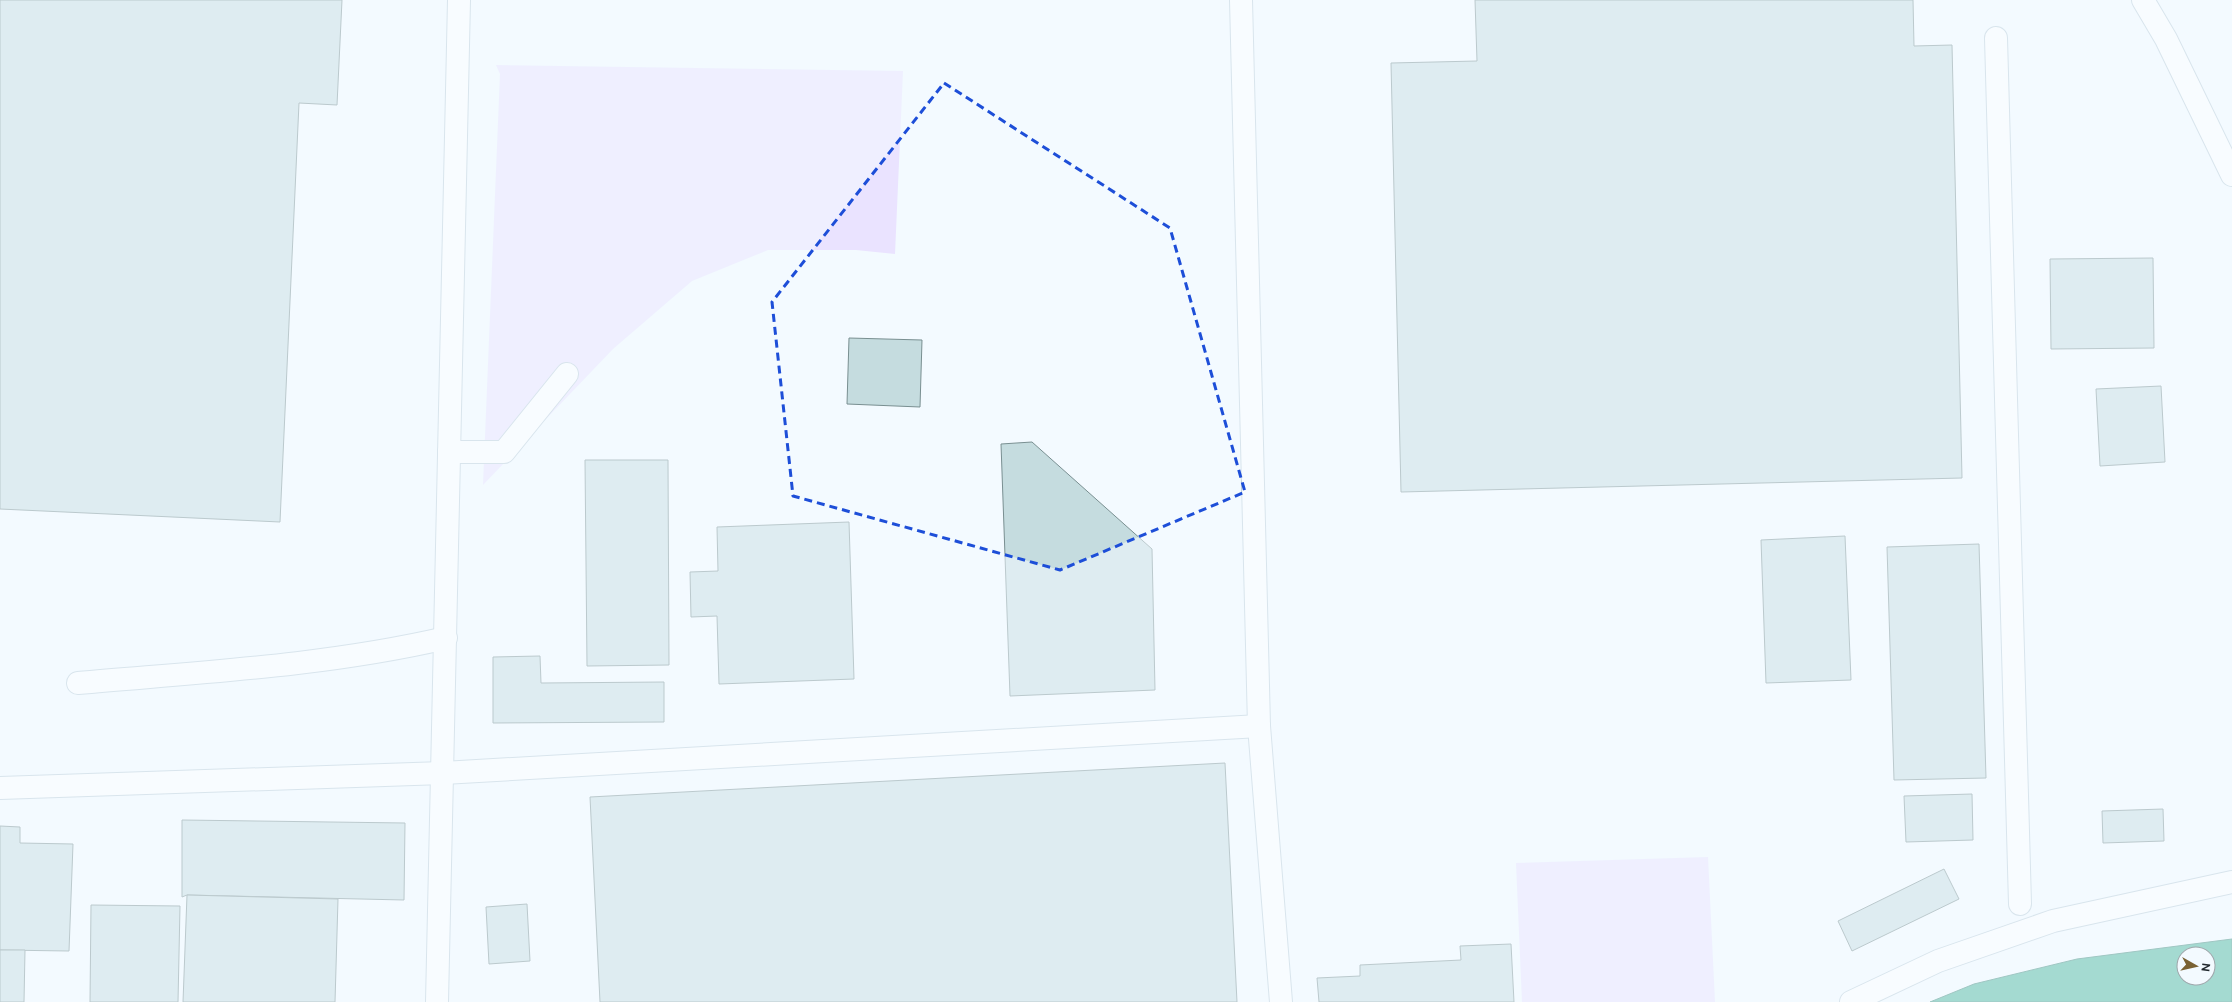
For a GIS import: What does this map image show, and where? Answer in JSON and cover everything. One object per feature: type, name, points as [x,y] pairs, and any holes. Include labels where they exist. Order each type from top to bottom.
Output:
[{"type":"street","points":[[437,1002],[459,0]]},
{"type":"street","points":[[1241,0],[1259,726],[1281,1002]]},
{"type":"street","points":[[2143,0],[2166,39],[2232,174]]},
{"type":"street","points":[[1996,38],[2020,904]]},
{"type":"street","points":[[449,452],[504,452],[567,374]]},
{"type":"street","points":[[78,683],[264,666],[389,651],[446,638]]},
{"type":"street","points":[[0,788],[443,773],[1259,726]]},
{"type":"street","points":[[1851,1002],[1938,961],[2053,921],[2232,882]]},
{"type":"highlighted area","points":[[944,83],[1170,228],[1245,492],[1060,570],[793,496],[772,302]]},
{"type":"shaded area","points":[[496,65],[903,71],[895,254],[856,250],[768,250],[692,281],[613,349],[483,485],[500,74]]},
{"type":"shaded area","points":[[1708,857],[1715,1002],[1522,1002],[1516,863]]},
{"type":"shaded area","points":[[2232,939],[2232,1002],[1930,1002],[1974,984],[2077,959],[2176,946],[2176,986],[2216,986],[2216,946],[2178,946]]},
{"type":"building","points":[[0,0],[342,0],[337,105],[299,103],[280,522],[0,509]]},
{"type":"building","points":[[1475,0],[1913,0],[1914,46],[1952,45],[1962,478],[1401,492],[1391,63],[1477,61]]},
{"type":"building","points":[[2153,258],[2154,348],[2051,349],[2050,259]]},
{"type":"building","points":[[849,338],[922,340],[920,407],[847,404]]},
{"type":"building","points":[[2161,386],[2165,462],[2100,466],[2096,389]]},
{"type":"building","points":[[1032,442],[1152,549],[1155,690],[1010,696],[1001,444]]},
{"type":"building","points":[[585,460],[668,460],[669,665],[587,666]]},
{"type":"building","points":[[849,522],[854,679],[719,684],[717,616],[691,617],[690,572],[718,571],[717,527]]},
{"type":"building","points":[[1845,536],[1851,680],[1766,683],[1761,540]]},
{"type":"building","points":[[1979,544],[1986,778],[1894,780],[1887,547]]},
{"type":"building","points":[[540,656],[541,683],[664,682],[664,722],[493,723],[493,657]]},
{"type":"building","points":[[1225,763],[1237,1002],[600,1002],[590,797]]},
{"type":"building","points":[[1972,794],[1973,840],[1906,842],[1904,796]]},
{"type":"building","points":[[2163,809],[2164,841],[2103,843],[2102,811]]},
{"type":"building","points":[[182,820],[405,823],[404,900],[187,895],[182,897]]},
{"type":"building","points":[[0,826],[20,827],[20,843],[73,844],[69,951],[0,950]]},
{"type":"building","points":[[1944,869],[1959,899],[1852,951],[1838,921]]},
{"type":"building","points":[[187,895],[338,899],[335,1002],[183,1002]]},
{"type":"building","points":[[527,904],[530,961],[489,964],[486,907]]},
{"type":"building","points":[[91,905],[180,906],[178,1002],[90,1002]]},
{"type":"building","points":[[1511,944],[1514,1002],[1319,1002],[1317,978],[1360,976],[1360,965],[1461,960],[1460,946]]},
{"type":"building","points":[[0,950],[25,950],[24,1002],[0,1002]]}]
